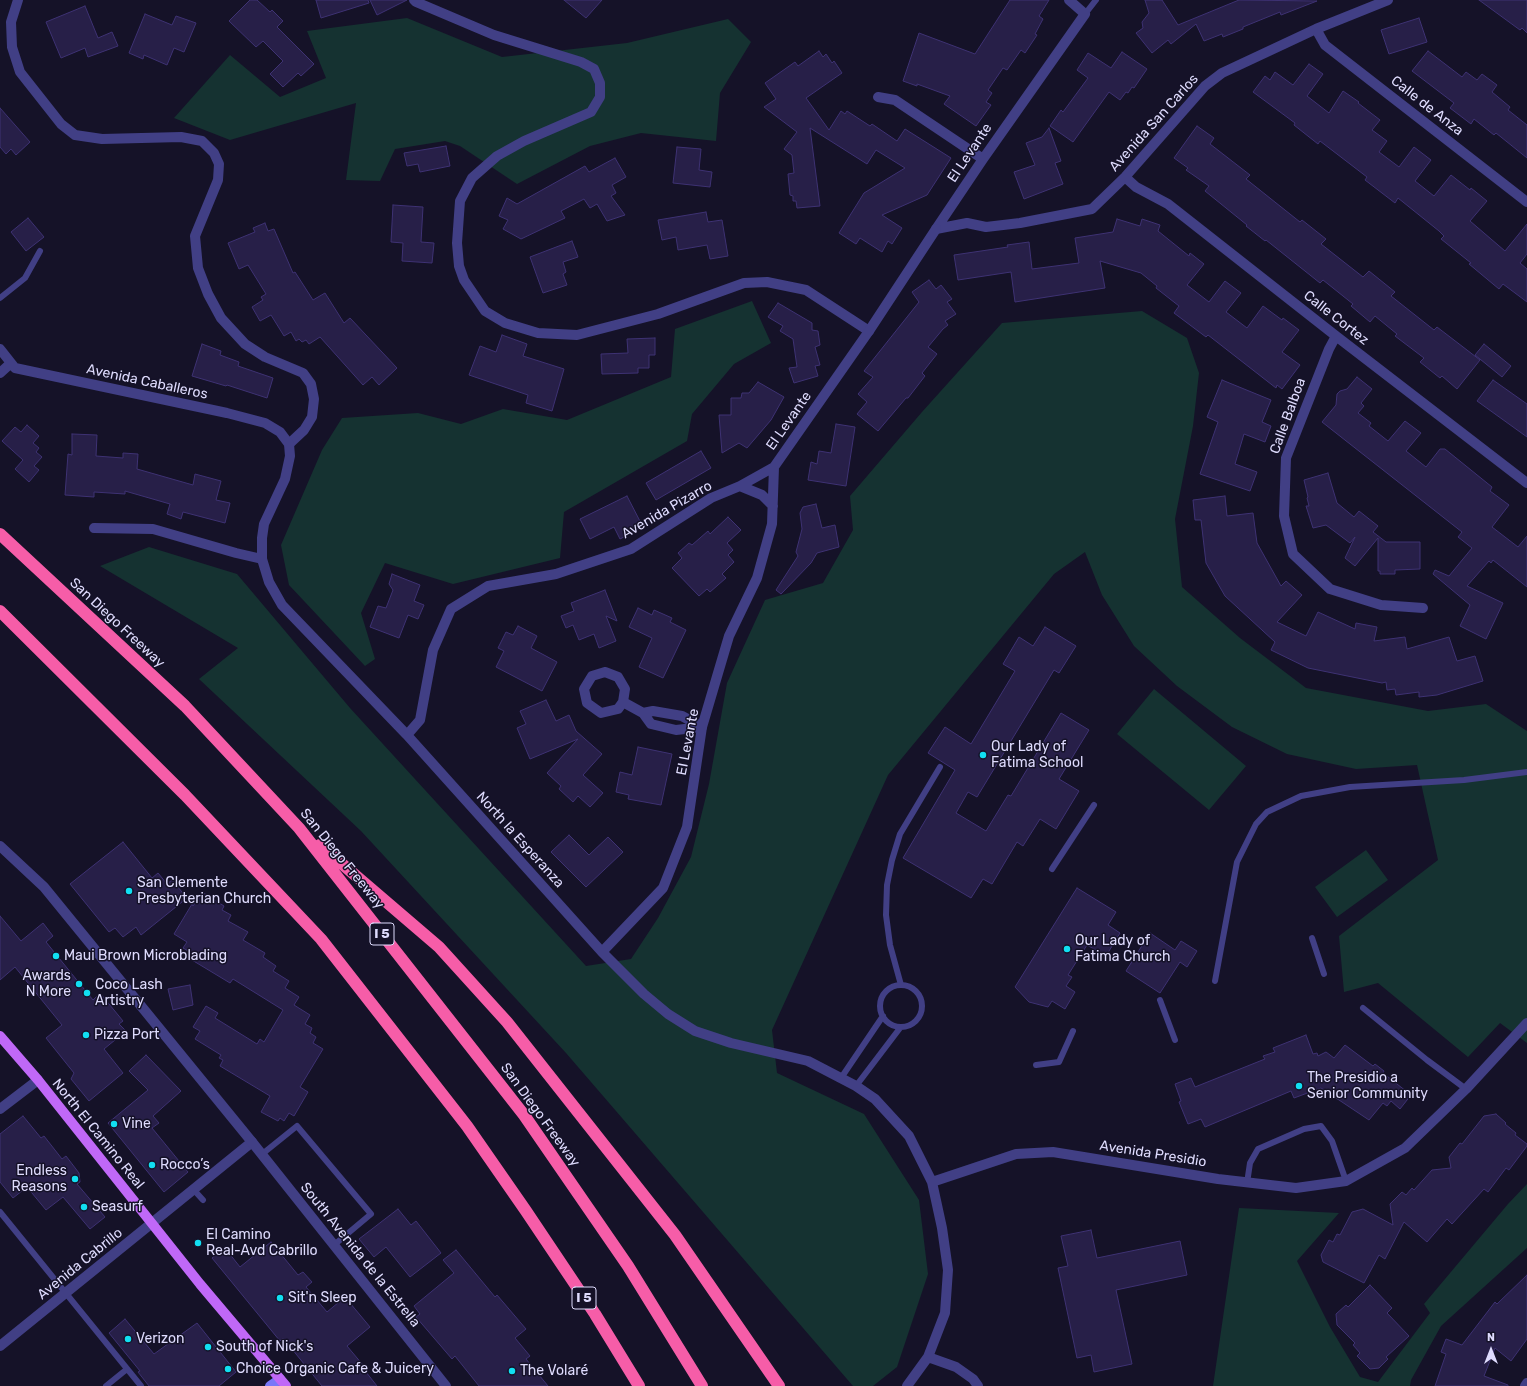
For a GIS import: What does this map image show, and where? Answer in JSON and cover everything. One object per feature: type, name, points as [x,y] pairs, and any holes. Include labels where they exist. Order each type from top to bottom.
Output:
[{"type":"highway","name":"San Diego Freeway","points":[[0,534],[185,706],[300,828],[524,1115],[628,1266],[702,1386]]},
{"type":"highway","name":"I 5","points":[[0,611],[185,795],[321,939],[467,1126],[595,1314],[639,1386]]},
{"type":"highway","points":[[300,828],[439,947],[507,1022],[674,1236],[779,1386]]},
{"type":"main road","name":"North El Camino Real","points":[[0,1036],[38,1080],[151,1223],[283,1382]]},
{"type":"main road","points":[[270,1386],[283,1382]]},
{"type":"street","points":[[18,0],[11,22],[11,28],[12,47],[20,72],[61,124],[75,135],[102,139],[181,137],[202,141],[214,153],[218,164],[218,180],[196,236],[198,268],[208,294],[221,318],[245,344],[265,357],[303,374],[311,384],[314,399],[312,417],[304,430],[289,444]]},
{"type":"street","points":[[414,0],[494,34],[581,62],[594,68],[600,82],[600,97],[591,112],[524,141],[497,156],[472,178],[460,201],[457,243],[459,266],[464,280],[485,311],[505,323],[538,333],[577,335],[658,314],[744,283],[767,282],[806,290],[869,331]]},
{"type":"street","points":[[1069,0],[1085,14]]},
{"type":"street","name":"Avenida San Carlos","points":[[936,229],[967,223],[986,227],[1013,224],[1092,209],[1125,177],[1205,86],[1222,73],[1316,29],[1388,0]]},
{"type":"street","name":"El Levante","points":[[602,952],[662,888],[687,827],[702,728],[729,636],[758,578],[772,524],[774,467],[869,331],[983,159],[1085,14]]},
{"type":"street","name":"Calle de Anza","points":[[1316,29],[1325,45],[1527,202]]},
{"type":"street","points":[[878,97],[895,100],[983,159]]},
{"type":"street","name":"Calle Cortez","points":[[1125,177],[1136,187],[1168,204],[1527,483]]},
{"type":"street","name":"Calle Balboa","points":[[1336,336],[1286,458],[1284,516],[1293,554],[1330,589],[1381,604],[1423,608]]},
{"type":"street","name":"Avenida Caballeros","points":[[0,349],[16,368],[265,423],[280,432],[289,444]]},
{"type":"street","points":[[0,373],[11,363]]},
{"type":"street","name":"North la Esperanza","points":[[289,444],[290,456],[284,479],[264,524],[262,538],[262,559],[269,582],[282,604],[407,735],[602,952],[644,994],[668,1014],[695,1031],[731,1043],[808,1061],[856,1086],[875,1099],[908,1136],[932,1182]]},
{"type":"street","name":"Avenida Pizarro","points":[[407,735],[420,720],[433,650],[451,609],[488,586],[556,574],[631,549],[711,498],[740,486],[774,467]]},
{"type":"street","points":[[740,486],[762,494],[773,506]]},
{"type":"street","points":[[94,528],[153,529],[262,559]]},
{"type":"street","points":[[605,672],[618,676],[625,689],[623,702],[618,709],[602,713],[587,703],[584,689],[592,676],[605,672]]},
{"type":"street","points":[[623,702],[643,714],[651,724],[676,730],[702,728]]},
{"type":"street","points":[[643,714],[653,710],[682,716],[702,728]]},
{"type":"street","name":"South Avenida de la Estrella","points":[[0,846],[44,887],[252,1142],[446,1386]]},
{"type":"street","name":"Avenida Presidio","points":[[932,1182],[991,1161],[1016,1154],[1053,1152],[1247,1183],[1296,1188],[1346,1181],[1405,1148],[1466,1089],[1527,1023]]},
{"type":"street","points":[[0,1109],[38,1080]]},
{"type":"street","name":"Avenida Cabrillo","points":[[0,1346],[252,1142]]},
{"type":"street","points":[[907,1386],[928,1357],[945,1313],[948,1270],[942,1228],[932,1182]]},
{"type":"street","points":[[928,1357],[956,1367],[973,1379],[978,1386]]},
{"type":"lane","points":[[1085,14],[1096,0]]},
{"type":"lane","points":[[0,298],[25,278],[40,251]]},
{"type":"lane","points":[[901,985],[890,944],[886,915],[887,886],[892,860],[900,834],[940,767]]},
{"type":"lane","points":[[1215,981],[1237,862],[1256,824],[1267,812],[1301,796],[1350,787],[1464,780],[1527,772]]},
{"type":"lane","points":[[1052,868],[1094,805]]},
{"type":"lane","points":[[1312,938],[1324,974]]},
{"type":"lane","points":[[901,985],[907,986],[918,993],[922,999],[923,1006],[919,1018],[914,1024],[900,1028],[887,1022],[882,1016],[880,1002],[887,990],[901,985]]},
{"type":"lane","points":[[1160,1000],[1175,1040]]},
{"type":"lane","points":[[1363,1008],[1427,1060],[1466,1089]]},
{"type":"lane","points":[[841,1078],[882,1016]]},
{"type":"lane","points":[[856,1086],[900,1028]]},
{"type":"lane","points":[[1036,1064],[1059,1062],[1073,1031]]},
{"type":"lane","points":[[262,1155],[297,1126],[371,1214],[334,1246]]},
{"type":"lane","points":[[1247,1183],[1250,1163],[1258,1149],[1304,1129],[1321,1126],[1332,1141],[1346,1181]]},
{"type":"lane","points":[[193,1189],[203,1200]]},
{"type":"lane","points":[[0,1212],[141,1386]]},
{"type":"lane","points":[[106,1386],[127,1369]]},
{"type":"green space","points":[[407,18],[502,57],[627,43],[728,19],[751,42],[720,93],[716,141],[641,133],[590,146],[517,184],[460,146],[445,141],[395,149],[380,181],[346,180],[356,103],[230,140],[174,118],[230,55],[280,97],[326,78],[307,31]]},
{"type":"green space","points":[[752,301],[771,343],[734,364],[692,414],[687,441],[564,512],[560,558],[453,584],[385,563],[361,613],[375,659],[365,666],[289,585],[281,545],[322,450],[342,418],[418,413],[461,424],[503,409],[567,420],[671,377],[675,329]]},
{"type":"green space","points":[[1142,311],[1187,338],[1199,373],[1193,426],[1175,519],[1182,587],[1240,638],[1306,688],[1428,711],[1486,704],[1527,731],[1527,1043],[1500,1023],[1468,1057],[1378,983],[1344,992],[1339,936],[1438,860],[1417,765],[1356,769],[1287,754],[1232,727],[1177,686],[1134,646],[1102,595],[1085,552],[1054,574],[888,775],[772,1030],[777,1073],[864,1114],[919,1200],[928,1274],[897,1367],[873,1386],[853,1386],[566,1053],[361,831],[199,679],[238,648],[100,566],[149,547],[237,574],[350,708],[586,966],[631,959],[658,918],[691,857],[709,784],[727,683],[765,600],[823,583],[853,530],[850,496],[922,412],[1002,323]]},
{"type":"green space","points":[[1154,689],[1246,766],[1209,810],[1117,734]]},
{"type":"green space","points":[[1366,850],[1388,880],[1337,917],[1315,887]]},
{"type":"green space","points":[[1527,1184],[1527,1248],[1441,1326],[1411,1380],[1410,1386],[1213,1386],[1239,1208],[1339,1213],[1297,1261],[1330,1327],[1360,1377],[1378,1382],[1430,1313],[1424,1304],[1508,1204]]},
{"type":"building","points":[[250,0],[257,0],[270,12],[272,10],[283,21],[277,27],[314,64],[301,76],[298,73],[283,87],[270,74],[283,61],[263,41],[256,47],[229,21]]},
{"type":"building","points":[[316,0],[368,0],[369,3],[321,18]]},
{"type":"building","points":[[370,0],[407,0],[377,15]]},
{"type":"building","points":[[564,0],[602,0],[586,18]]},
{"type":"building","points":[[1010,0],[1049,0],[1039,16],[1043,19],[1035,34],[1037,35],[1025,53],[1021,50],[1007,70],[1003,68],[988,90],[992,93],[986,102],[991,105],[976,126],[944,104],[950,96],[917,84],[917,86],[903,81],[919,33],[975,54]]},
{"type":"building","points":[[1145,0],[1162,0],[1178,25],[1239,0],[1317,1],[1281,15],[1280,12],[1223,37],[1222,34],[1204,41],[1196,24],[1171,44],[1168,40],[1152,53],[1136,33],[1143,28],[1142,22],[1149,13]]},
{"type":"building","points":[[1479,0],[1527,0],[1527,33],[1522,28],[1520,30]]},
{"type":"building","points":[[85,6],[98,38],[112,32],[118,46],[88,57],[85,48],[61,58],[46,22]]},
{"type":"building","points":[[145,14],[172,25],[176,16],[196,23],[184,52],[174,48],[167,65],[144,55],[143,59],[129,53]]},
{"type":"building","points":[[1419,18],[1427,42],[1389,54],[1381,30]]},
{"type":"building","points":[[819,51],[823,57],[826,54],[832,63],[834,61],[842,73],[806,98],[829,130],[841,111],[845,114],[847,111],[870,126],[872,124],[897,141],[905,129],[951,158],[927,195],[882,215],[902,228],[892,244],[888,241],[882,252],[860,238],[856,244],[839,233],[864,193],[905,168],[876,150],[867,164],[810,128],[820,206],[797,208],[796,201],[793,201],[793,196],[790,195],[788,174],[794,173],[792,155],[784,149],[797,132],[764,107],[776,99],[765,83],[795,62],[798,66]]},
{"type":"building","points":[[1428,51],[1462,77],[1466,72],[1477,80],[1482,74],[1497,85],[1492,92],[1510,107],[1508,110],[1527,125],[1527,158],[1496,133],[1494,135],[1474,119],[1471,124],[1450,108],[1454,103],[1412,71]]},
{"type":"building","points":[[1122,52],[1147,69],[1134,88],[1132,87],[1128,93],[1126,92],[1120,100],[1109,92],[1073,142],[1050,126],[1061,110],[1063,112],[1088,78],[1077,70],[1088,53],[1111,68]]},
{"type":"building","points":[[1309,64],[1323,74],[1307,96],[1329,113],[1343,91],[1359,102],[1358,103],[1380,120],[1372,130],[1387,141],[1379,152],[1399,167],[1414,147],[1431,160],[1415,181],[1434,196],[1451,175],[1470,190],[1471,188],[1487,201],[1470,221],[1505,251],[1527,224],[1527,254],[1520,263],[1527,269],[1527,302],[1503,284],[1499,289],[1469,264],[1471,263],[1441,239],[1444,236],[1439,231],[1398,198],[1395,203],[1365,180],[1367,177],[1320,141],[1318,144],[1294,125],[1295,123],[1253,92],[1265,76],[1270,80],[1275,72],[1293,85]]},
{"type":"building","points":[[0,108],[30,142],[16,155],[11,149],[6,154],[0,147]]},
{"type":"building","points":[[1197,126],[1214,138],[1210,144],[1250,175],[1246,179],[1300,222],[1302,220],[1326,239],[1321,244],[1363,277],[1369,271],[1395,292],[1391,296],[1434,330],[1437,327],[1480,360],[1457,389],[1442,376],[1440,378],[1420,362],[1424,358],[1395,336],[1397,334],[1375,316],[1370,322],[1351,306],[1353,304],[1323,280],[1320,283],[1246,226],[1247,225],[1205,191],[1209,186],[1186,170],[1188,168],[1174,158]]},
{"type":"building","points":[[1049,128],[1061,161],[1055,163],[1063,184],[1024,199],[1014,172],[1035,165],[1026,143],[1042,137]]},
{"type":"building","points":[[446,146],[450,166],[420,172],[418,164],[407,166],[404,153]]},
{"type":"building","points":[[677,147],[701,149],[699,170],[712,172],[710,187],[673,183]]},
{"type":"building","points":[[615,158],[626,177],[612,185],[616,193],[611,196],[625,215],[607,221],[597,204],[590,208],[584,199],[561,211],[565,218],[521,239],[503,229],[508,220],[499,216],[507,198],[517,204],[585,166],[589,172]]},
{"type":"building","points":[[393,205],[423,207],[421,242],[434,243],[432,263],[402,261],[403,243],[391,242]]},
{"type":"building","points":[[706,212],[708,222],[722,220],[728,256],[710,259],[707,245],[678,250],[676,237],[662,240],[658,220]]},
{"type":"building","points":[[28,218],[44,237],[26,251],[11,232]]},
{"type":"building","points":[[1117,219],[1140,226],[1142,219],[1160,225],[1158,231],[1189,256],[1190,253],[1204,264],[1187,285],[1209,302],[1225,281],[1241,293],[1226,312],[1247,328],[1263,306],[1299,330],[1282,352],[1300,365],[1282,389],[1277,385],[1276,388],[1208,335],[1206,337],[1174,313],[1179,306],[1156,288],[1157,286],[1141,273],[1100,261],[1105,288],[1015,302],[1011,272],[958,280],[954,255],[1008,247],[1007,245],[1029,242],[1032,269],[1079,263],[1075,238],[1113,232]]},
{"type":"building","points":[[265,223],[268,231],[274,229],[293,273],[295,272],[313,300],[325,293],[344,323],[350,318],[397,368],[379,385],[372,377],[363,385],[320,337],[309,344],[306,340],[302,342],[299,339],[296,341],[291,332],[284,336],[271,315],[260,321],[252,307],[263,300],[261,297],[266,294],[248,265],[239,269],[228,243],[255,232],[253,228]]},
{"type":"building","points":[[572,241],[578,257],[563,262],[566,272],[563,274],[567,285],[543,293],[530,257]]},
{"type":"building","points":[[929,280],[936,289],[941,285],[952,299],[947,302],[956,314],[945,321],[948,325],[928,347],[937,354],[922,373],[925,376],[908,398],[906,398],[878,431],[857,414],[867,402],[858,394],[873,377],[864,371],[919,302],[912,292]]},
{"type":"building","points":[[778,303],[812,323],[812,330],[818,331],[820,345],[815,347],[820,365],[815,366],[818,376],[794,383],[789,368],[797,367],[793,339],[780,331],[783,326],[768,317]]},
{"type":"building","points":[[502,335],[527,344],[523,356],[564,369],[552,411],[526,403],[528,395],[469,375],[480,346],[496,352]]},
{"type":"building","points":[[655,338],[655,355],[649,355],[649,368],[638,368],[638,373],[602,374],[601,354],[628,353],[627,339]]},
{"type":"building","points":[[202,344],[221,351],[220,355],[239,362],[238,366],[273,378],[267,398],[227,385],[226,386],[192,376]]},
{"type":"building","points":[[1484,344],[1511,366],[1502,377],[1475,355]]},
{"type":"building","points":[[1357,377],[1372,389],[1361,403],[1364,406],[1358,413],[1371,423],[1369,426],[1388,441],[1405,421],[1421,433],[1406,451],[1426,467],[1440,449],[1445,449],[1492,487],[1490,491],[1509,505],[1492,527],[1518,547],[1527,536],[1527,587],[1493,560],[1491,563],[1489,561],[1467,586],[1503,603],[1486,639],[1460,626],[1470,605],[1433,574],[1435,570],[1449,576],[1472,548],[1458,537],[1462,532],[1322,422],[1336,405],[1337,394],[1340,391],[1347,389]]},
{"type":"building","points":[[1222,380],[1271,400],[1262,422],[1271,426],[1265,442],[1244,434],[1235,464],[1257,472],[1250,491],[1200,474],[1218,422],[1207,417]]},
{"type":"building","points":[[1493,380],[1527,404],[1527,437],[1477,401]]},
{"type":"building","points":[[758,382],[784,397],[771,420],[747,448],[739,443],[722,453],[719,415],[731,415],[731,398],[741,398],[742,393],[749,393]]},
{"type":"building","points":[[836,424],[855,427],[846,486],[808,480],[811,462],[817,464],[819,451],[831,453]]},
{"type":"building","points":[[27,425],[39,436],[33,443],[39,448],[36,452],[42,457],[34,466],[39,470],[29,482],[15,469],[23,460],[2,441],[15,427],[21,432]]},
{"type":"building","points":[[72,434],[97,435],[96,456],[123,458],[123,453],[138,454],[137,469],[193,485],[195,474],[221,481],[216,500],[230,503],[225,523],[183,512],[181,519],[167,514],[170,504],[125,491],[125,494],[94,492],[94,497],[65,495],[68,454],[72,455]]},
{"type":"building","points":[[701,451],[711,468],[656,500],[646,483]]},
{"type":"building","points":[[1328,473],[1337,503],[1354,517],[1359,511],[1378,526],[1373,532],[1386,542],[1420,542],[1420,569],[1395,570],[1395,574],[1380,574],[1380,571],[1378,571],[1378,538],[1355,566],[1345,558],[1355,537],[1350,543],[1326,525],[1313,528],[1306,506],[1309,506],[1304,480]]},
{"type":"building","points":[[627,496],[643,527],[620,539],[614,527],[590,539],[580,519]]},
{"type":"building","points":[[1225,496],[1227,516],[1253,513],[1257,543],[1281,586],[1286,581],[1302,595],[1277,622],[1306,636],[1318,612],[1355,629],[1356,623],[1377,627],[1374,641],[1405,637],[1407,649],[1449,637],[1457,661],[1475,656],[1483,681],[1437,695],[1419,697],[1419,692],[1396,695],[1395,689],[1387,690],[1386,682],[1382,683],[1308,668],[1271,650],[1275,642],[1225,596],[1206,563],[1201,520],[1195,520],[1193,500]]},
{"type":"building","points":[[816,504],[822,528],[835,525],[839,547],[817,553],[811,563],[781,594],[776,590],[798,556],[796,552],[802,529],[800,513],[803,507]]},
{"type":"building","points":[[728,517],[741,530],[727,543],[733,550],[728,555],[734,562],[722,574],[726,578],[710,592],[707,589],[699,596],[672,568],[682,558],[678,553],[689,543],[692,545],[708,531],[710,534]]},
{"type":"building","points":[[392,574],[420,585],[414,601],[424,605],[418,619],[408,615],[399,638],[370,627],[378,606],[386,608],[393,590],[389,584]]},
{"type":"building","points":[[605,590],[617,621],[606,616],[616,641],[599,648],[594,634],[579,640],[573,625],[566,628],[561,616],[574,611],[571,603]]},
{"type":"building","points":[[638,608],[652,615],[654,610],[672,618],[670,622],[686,630],[663,678],[639,667],[652,638],[629,627]]},
{"type":"building","points":[[518,626],[537,636],[531,648],[557,662],[542,691],[496,667],[504,651],[498,648],[506,632],[513,635]]},
{"type":"building","name":"Our Lady of Fatima School","points":[[1045,627],[1076,646],[1059,673],[1054,670],[977,797],[968,792],[956,813],[986,831],[1008,795],[1011,796],[1061,713],[1089,730],[1059,779],[1079,791],[1056,829],[1040,819],[1023,846],[1017,842],[992,884],[983,879],[971,898],[903,858],[955,770],[928,753],[945,727],[971,744],[1015,671],[1003,664],[1019,637],[1033,646]]},
{"type":"building","points":[[546,700],[556,721],[569,715],[576,731],[602,754],[583,775],[603,793],[590,807],[578,796],[573,802],[559,789],[561,786],[547,773],[578,739],[530,759],[517,728],[526,724],[520,711]]},
{"type":"building","points":[[638,747],[672,754],[661,805],[628,799],[629,795],[616,792],[620,772],[632,775]]},
{"type":"building","points":[[569,835],[589,855],[608,837],[623,852],[586,887],[551,852]]},
{"type":"building","name":"San Clemente Presbyterian Church","points":[[123,842],[152,878],[158,873],[167,884],[172,880],[187,898],[141,935],[136,927],[123,937],[115,928],[109,932],[70,884]]},
{"type":"building","points":[[1077,888],[1116,912],[1108,925],[1120,933],[1106,956],[1087,945],[1068,975],[1072,977],[1066,986],[1075,992],[1065,1009],[1052,1001],[1048,1007],[1029,1002],[1015,987]]},
{"type":"building","points":[[202,892],[224,906],[222,910],[231,915],[228,921],[248,932],[243,940],[265,953],[263,957],[276,966],[273,971],[289,981],[285,988],[299,997],[294,1005],[310,1015],[305,1024],[312,1028],[310,1033],[316,1037],[313,1043],[323,1049],[300,1087],[308,1092],[294,1116],[289,1113],[284,1121],[280,1118],[278,1121],[261,1112],[270,1096],[220,1066],[223,1060],[219,1058],[221,1055],[195,1039],[200,1031],[193,1027],[206,1006],[218,1013],[215,1018],[257,1044],[260,1039],[264,1042],[283,1010],[233,979],[230,983],[187,957],[190,952],[183,948],[187,942],[174,934],[192,904],[193,906]]},
{"type":"building","points":[[0,916],[21,941],[43,923],[53,936],[46,942],[93,1000],[100,993],[123,1021],[119,1024],[126,1031],[104,1049],[123,1073],[89,1101],[71,1079],[74,1073],[46,1038],[62,1025],[15,967],[0,980]]},
{"type":"building","points":[[1150,933],[1175,950],[1181,941],[1197,951],[1187,967],[1180,962],[1160,993],[1126,971]]},
{"type":"building","points":[[190,985],[193,1005],[173,1010],[168,989]]},
{"type":"building","name":"The Presidio a Senior Community","points":[[1306,1035],[1313,1054],[1317,1053],[1318,1056],[1326,1052],[1334,1058],[1345,1045],[1373,1066],[1375,1064],[1384,1071],[1383,1073],[1411,1095],[1400,1109],[1391,1101],[1387,1106],[1383,1103],[1369,1120],[1321,1088],[1294,1098],[1291,1091],[1205,1127],[1201,1119],[1188,1124],[1179,1102],[1181,1101],[1175,1084],[1191,1078],[1195,1087],[1265,1059],[1263,1056],[1275,1052],[1273,1048]]},
{"type":"building","points":[[146,1055],[181,1091],[153,1116],[159,1123],[152,1128],[188,1172],[164,1192],[108,1123],[148,1090],[129,1071]]},
{"type":"building","points":[[1496,1114],[1516,1133],[1515,1135],[1527,1144],[1527,1146],[1509,1170],[1506,1168],[1488,1192],[1484,1189],[1452,1224],[1447,1219],[1427,1242],[1404,1222],[1385,1259],[1379,1255],[1364,1283],[1323,1262],[1321,1255],[1329,1240],[1333,1242],[1337,1234],[1340,1235],[1352,1212],[1363,1209],[1393,1225],[1390,1204],[1402,1192],[1406,1195],[1412,1188],[1414,1190],[1432,1170],[1451,1168],[1449,1157],[1460,1143],[1462,1144],[1484,1116]]},
{"type":"building","points":[[23,1116],[41,1138],[44,1136],[62,1159],[66,1156],[79,1173],[80,1182],[77,1184],[105,1217],[90,1229],[63,1197],[46,1210],[27,1187],[13,1198],[0,1182],[0,1134]]},
{"type":"building","points":[[398,1209],[411,1225],[416,1221],[441,1253],[410,1277],[386,1247],[374,1257],[359,1239]]},
{"type":"building","points":[[1091,1230],[1097,1258],[1180,1241],[1187,1275],[1116,1290],[1132,1364],[1094,1372],[1091,1355],[1077,1358],[1058,1268],[1068,1266],[1061,1236]]},
{"type":"building","points":[[271,1242],[298,1275],[303,1272],[312,1282],[306,1287],[327,1312],[345,1297],[370,1327],[347,1346],[368,1371],[366,1372],[377,1386],[322,1386],[283,1338],[280,1341],[212,1258],[225,1248],[240,1267]]},
{"type":"building","points":[[456,1250],[495,1297],[497,1295],[526,1329],[515,1338],[530,1356],[526,1359],[548,1386],[479,1386],[455,1356],[452,1359],[416,1317],[420,1314],[414,1306],[454,1273],[443,1260]]},
{"type":"building","points":[[1527,1275],[1527,1339],[1511,1361],[1495,1348],[1484,1376],[1508,1386],[1435,1386],[1446,1354],[1441,1352],[1446,1339],[1462,1345],[1495,1302],[1497,1304]]},
{"type":"building","points":[[1370,1285],[1392,1308],[1387,1313],[1409,1336],[1386,1357],[1388,1359],[1379,1368],[1370,1369],[1357,1356],[1360,1353],[1353,1345],[1355,1343],[1337,1325],[1336,1314],[1346,1305],[1348,1307]]},
{"type":"building","points":[[125,1319],[154,1354],[197,1323],[236,1372],[219,1386],[149,1386],[138,1372],[140,1371],[109,1333]]},
{"type":"place","name":"Our Lady of Fatima School","points":[[983,755]]},
{"type":"place","name":"San Clemente Presbyterian Church","points":[[129,891]]},
{"type":"place","name":"Our Lady of Fatima Church","points":[[1067,949]]},
{"type":"place","name":"Maui Brown Microblading","points":[[56,956]]},
{"type":"place","name":"Awards N More","points":[[79,984]]},
{"type":"place","name":"Coco Lash Artistry","points":[[87,993]]},
{"type":"place","name":"Pizza Port","points":[[86,1035]]},
{"type":"place","name":"The Presidio a Senior Community","points":[[1299,1086]]},
{"type":"place","name":"Vine","points":[[114,1124]]},
{"type":"place","name":"Rocco’s","points":[[152,1165]]},
{"type":"place","name":"Endless Reasons","points":[[75,1179]]},
{"type":"place","name":"Seasurf","points":[[84,1207]]},
{"type":"place","name":"El Camino Real-Avd Cabrillo","points":[[198,1243]]},
{"type":"place","name":"Sit'n Sleep","points":[[280,1298]]},
{"type":"place","name":"Verizon","points":[[128,1339]]},
{"type":"place","name":"South of Nick's","points":[[208,1347]]},
{"type":"place","name":"Choice Organic Cafe & Juicery","points":[[228,1369]]},
{"type":"place","name":"The Volaré","points":[[512,1371]]}]
